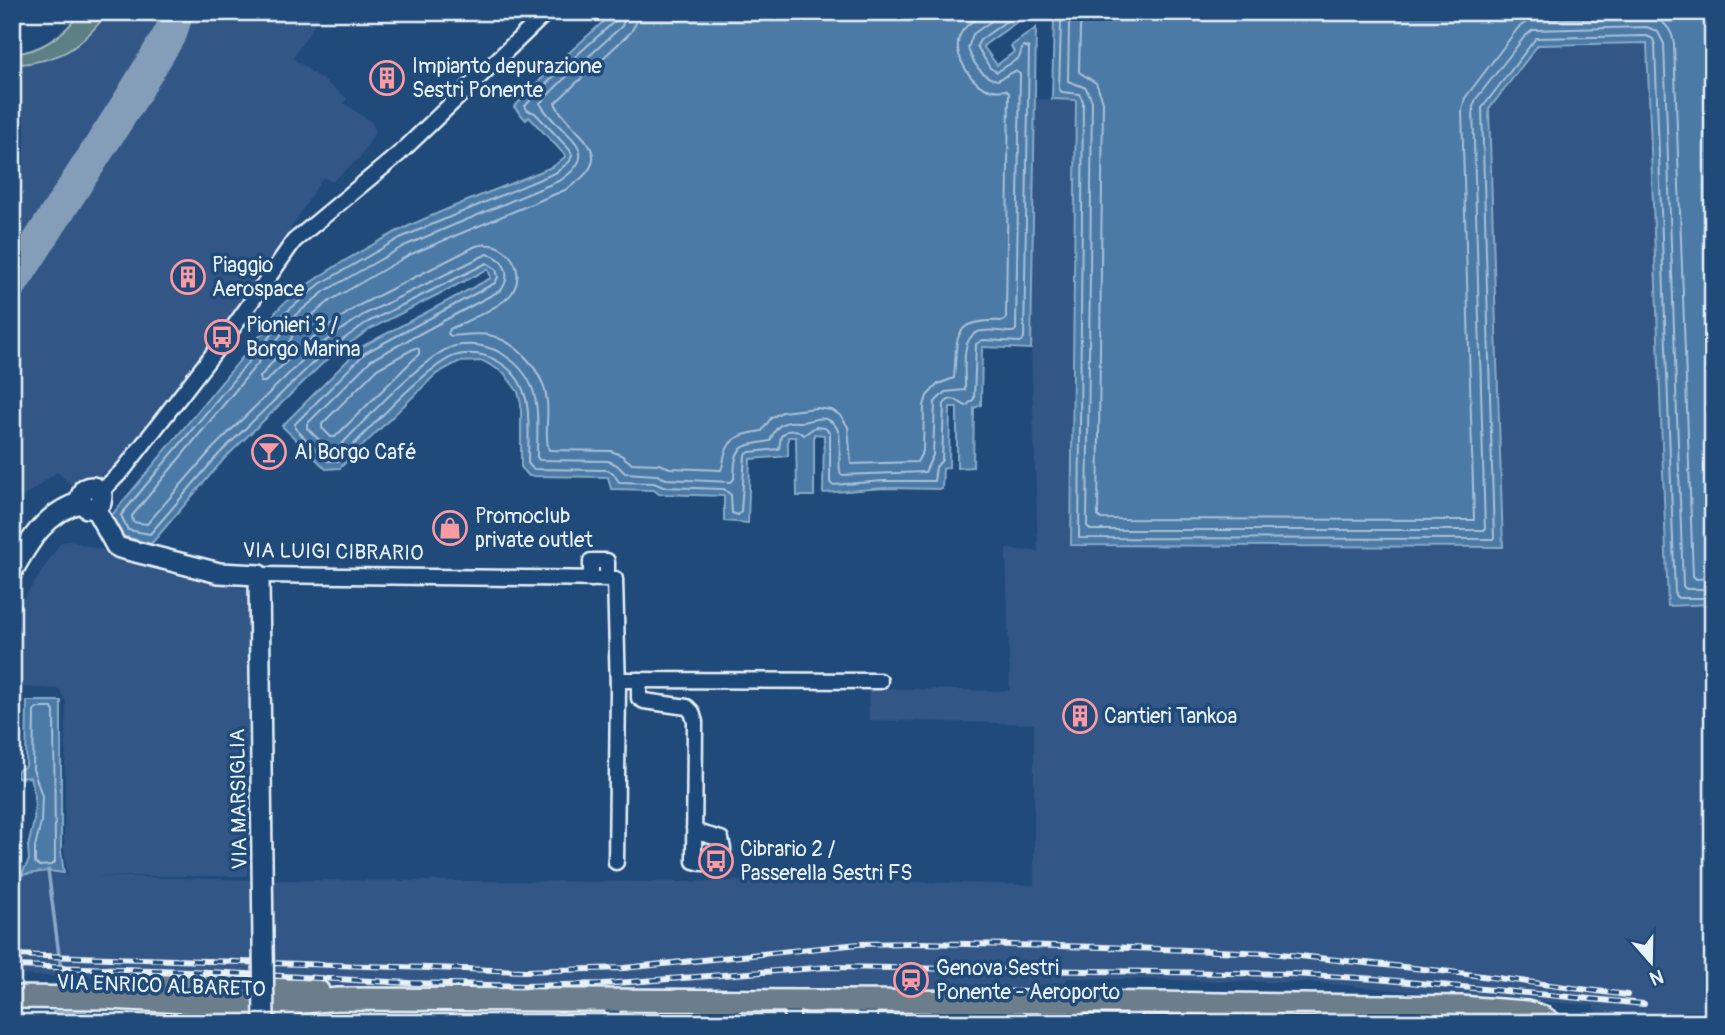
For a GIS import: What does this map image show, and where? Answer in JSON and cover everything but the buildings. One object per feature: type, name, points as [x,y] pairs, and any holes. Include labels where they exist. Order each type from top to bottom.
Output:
[{"type":"main road","name":"VIA ENRICO ALBARETO","points":[[12,982],[288,1010],[319,991],[338,999],[612,1000],[732,1012],[1461,1015],[1527,1012],[1551,1023]]},
{"type":"main road","name":"VIA ENRICO ALBARETO","points":[[12,997],[108,998],[262,1006],[288,1010]]},
{"type":"street","points":[[12,572],[42,525],[60,511],[94,504],[119,475],[230,332],[294,241],[400,153],[547,12]]},
{"type":"street","name":"VIA LUIGI CIBRARIO","points":[[94,504],[116,546],[219,573],[615,579],[618,680],[616,862]]},
{"type":"street","name":"VIA MARSIGLIA","points":[[259,575],[264,1023]]},
{"type":"street","points":[[618,680],[880,681]]},
{"type":"street","points":[[639,680],[639,698],[687,707],[692,712],[695,722],[694,828],[694,861],[714,863],[722,857],[720,839],[698,832],[694,828]]},
{"type":"street","points":[[288,1010],[311,996]]},
{"type":"street","points":[[612,1000],[612,1023]]},
{"type":"shaded area","points":[[108,12],[322,12],[293,58],[347,98],[344,103],[371,122],[376,131],[360,158],[332,182],[323,177],[245,302],[117,466],[82,486],[70,484],[57,472],[12,505],[12,65],[50,59],[91,34]]},
{"type":"shaded area","points":[[1648,43],[1668,605],[1713,604],[1713,1023],[1598,1023],[1593,1005],[1317,983],[1068,978],[1066,982],[1005,990],[781,989],[735,985],[691,990],[611,992],[393,989],[293,983],[12,975],[12,870],[68,875],[64,852],[66,702],[59,689],[12,687],[12,616],[61,542],[70,541],[249,590],[247,876],[97,876],[256,880],[684,882],[810,879],[1034,885],[1034,724],[869,720],[868,688],[1010,691],[1006,549],[1038,551],[1031,349],[1036,99],[1076,100],[1071,545],[1503,546],[1489,108],[1538,45]]},
{"type":"green space","points":[[80,12],[108,12],[88,36],[67,51],[43,60],[12,65],[12,54],[32,50],[51,41],[67,28]]},
{"type":"water","points":[[614,12],[1031,12],[983,46],[997,65],[1014,52],[1011,46],[1036,28],[1031,349],[982,347],[981,405],[974,408],[973,467],[957,468],[957,407],[950,407],[949,467],[943,469],[942,489],[884,488],[823,493],[824,435],[814,434],[814,496],[797,496],[796,437],[788,437],[788,456],[750,459],[748,523],[724,521],[724,496],[611,489],[608,477],[529,476],[521,467],[521,404],[518,392],[504,373],[483,361],[458,362],[436,374],[340,468],[326,469],[282,426],[361,347],[491,278],[488,269],[370,329],[324,362],[224,459],[151,544],[123,536],[111,516],[287,301],[324,273],[396,232],[554,166],[566,156],[529,117],[526,120],[514,107],[552,68]]},
{"type":"water","points":[[1060,12],[1713,12],[1713,604],[1668,606],[1647,43],[1538,45],[1489,109],[1503,547],[1071,545],[1076,100],[1052,99],[1054,17]]},
{"type":"water","points":[[27,701],[61,701],[61,852],[64,873],[48,871],[21,875],[29,860],[28,846],[34,822],[35,796],[30,777],[17,778],[17,771],[26,766]]},
{"type":"water","points":[[53,1012],[86,1012],[88,1023],[55,1023]]},
{"type":"waterway","points":[[48,870],[62,978]]},
{"type":"taxiway","points":[[12,283],[130,100],[171,32],[177,12]]},
{"type":"railway","points":[[12,955],[525,971],[624,968],[859,944],[1104,947],[1271,953],[1451,972],[1627,995]]},
{"type":"railway","points":[[12,966],[525,986],[603,984],[829,967],[1293,974],[1644,1004]]},
{"type":"place","name":"Impianto depurazione Sestri Ponente","points":[[387,78]]},
{"type":"place","name":"Piaggio Aerospace","points":[[188,277]]},
{"type":"place","name":"Pionieri 3 / Borgo Marina","points":[[222,337]]},
{"type":"place","name":"Al Borgo Café","points":[[269,452]]},
{"type":"place","name":"Promoclub private outlet","points":[[450,528]]},
{"type":"place","name":"Cantieri Tankoa","points":[[1080,716]]},
{"type":"place","name":"Cibrario 2 / Passerella Sestri FS","points":[[716,861]]},
{"type":"place","name":"Genova Sestri Ponente - Aeroporto","points":[[911,980]]}]
